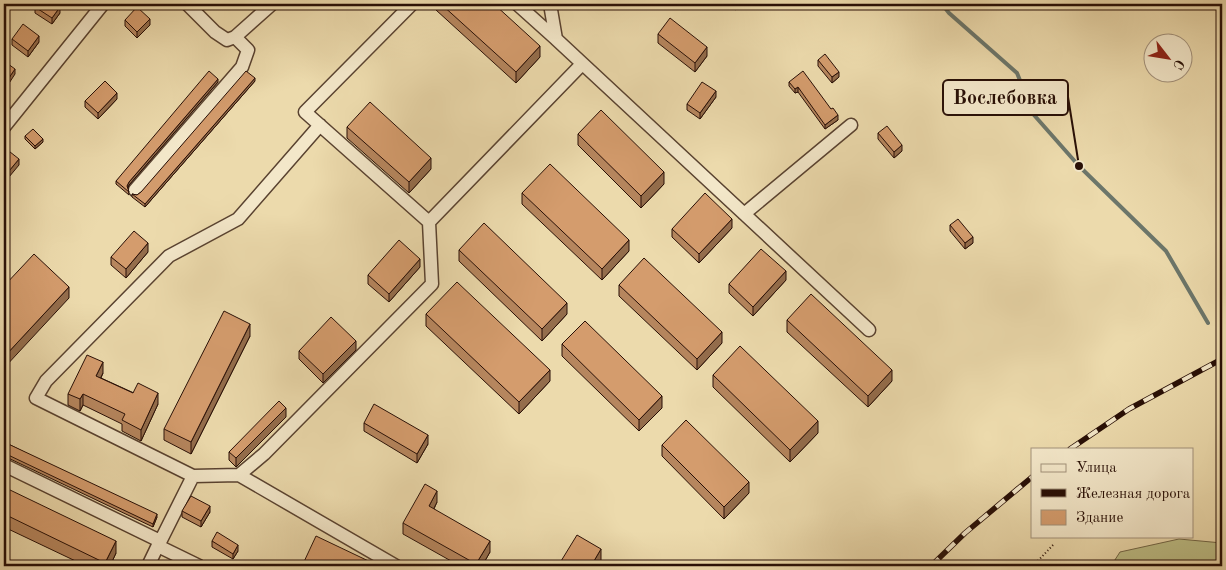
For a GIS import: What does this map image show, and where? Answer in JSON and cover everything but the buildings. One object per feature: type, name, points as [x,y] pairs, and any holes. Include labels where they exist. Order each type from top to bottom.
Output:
[{"type":"street","points":[[4,127],[103,4]]},
{"type":"street","points":[[187,4],[215,32],[227,40],[235,37],[272,4]]},
{"type":"street","points":[[239,475],[264,454],[432,284],[429,222],[305,112],[412,4]]},
{"type":"street","points":[[517,4],[870,330]]},
{"type":"street","points":[[550,4],[556,39]]},
{"type":"street","points":[[135,190],[242,67],[248,50],[235,37]]},
{"type":"street","points":[[429,222],[582,64]]},
{"type":"street","points":[[320,125],[238,219],[169,256],[46,381],[36,398],[193,476],[239,475],[396,566]]},
{"type":"street","points":[[744,214],[851,125]]},
{"type":"street","points":[[4,464],[199,566]]},
{"type":"street","points":[[148,566],[193,476]]},
{"type":"path","points":[[1033,566],[1053,545]]},
{"type":"green space","points":[[1179,539],[1222,543],[1222,566],[1111,566],[1120,552]]},
{"type":"waterway","points":[[942,4],[949,13],[1017,73],[1034,115],[1079,166],[1166,251],[1208,323]]},
{"type":"railway","points":[[1071,448],[1129,409],[1222,359]]},
{"type":"railway","points":[[931,566],[965,533],[1031,478]]},
{"type":"place","name":"Вослебовка","points":[[1079,166]]}]
